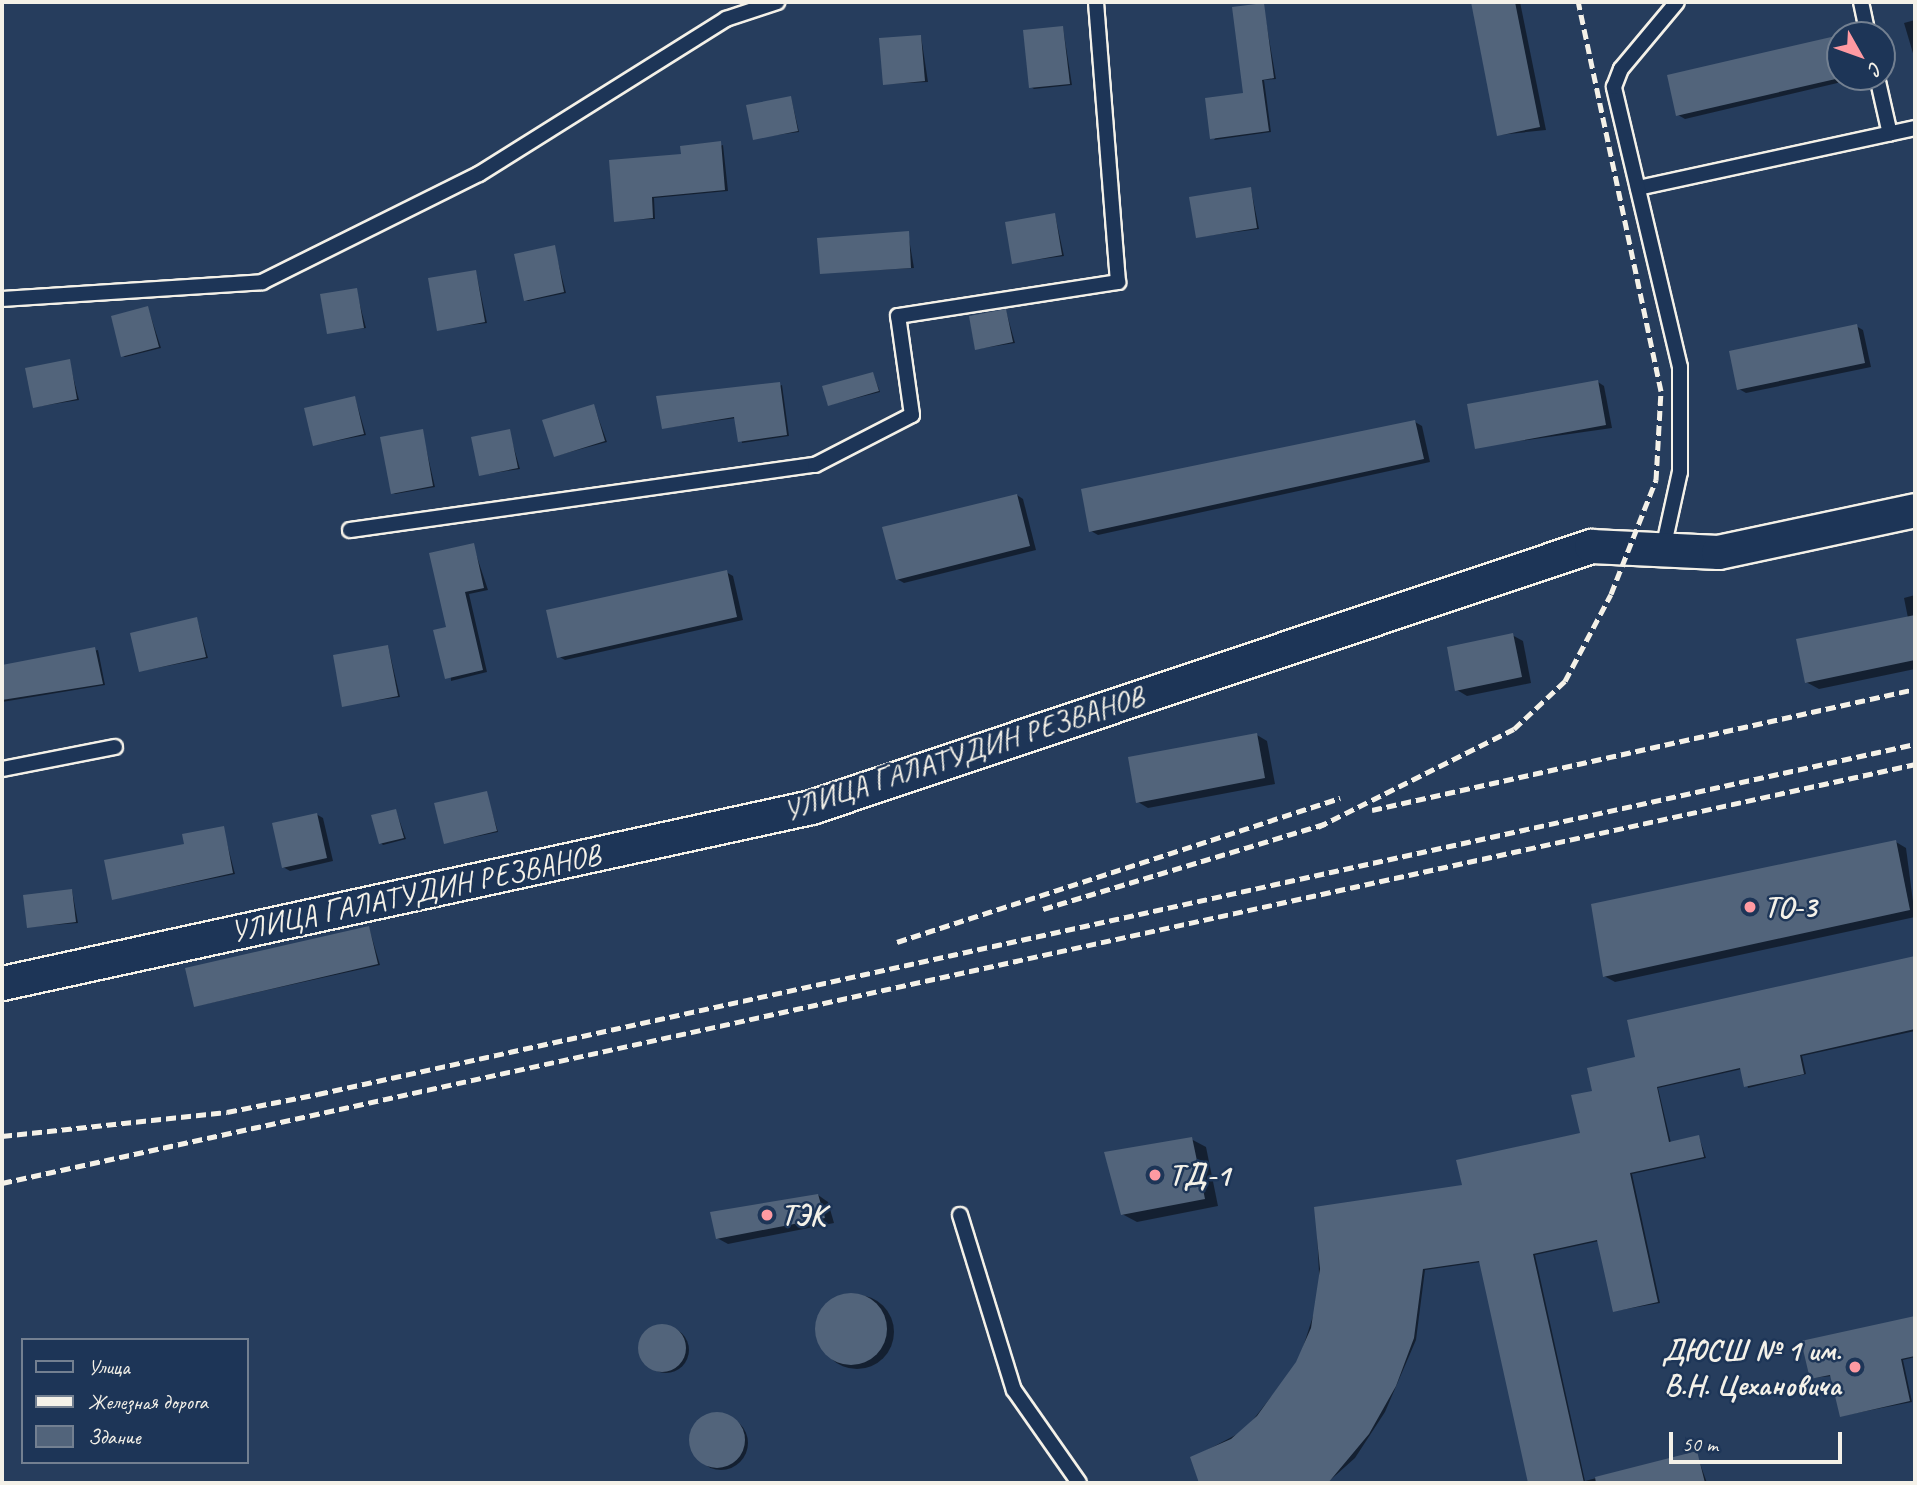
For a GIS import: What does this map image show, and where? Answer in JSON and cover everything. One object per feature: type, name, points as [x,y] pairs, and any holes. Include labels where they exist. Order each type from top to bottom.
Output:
[{"type":"street","name":"УЛИЦА ГАЛАТУДИН РЕЗВАНОВ","points":[[2,984],[811,807],[1591,546],[1718,552],[1915,510]]},
{"type":"lane","points":[[2,299],[262,282],[479,174],[726,19],[777,2]]},
{"type":"lane","points":[[349,530],[815,465],[912,415],[898,316],[1118,282],[1096,2]]},
{"type":"lane","points":[[1663,549],[1680,472],[1680,367],[1614,88],[1621,69],[1677,2]]},
{"type":"lane","points":[[1861,2],[1865,21]]},
{"type":"lane","points":[[1880,91],[1890,134]]},
{"type":"lane","points":[[1638,188],[1915,128]]},
{"type":"lane","points":[[2,769],[115,747]]},
{"type":"lane","points":[[960,1215],[1014,1390],[1079,1483]]},
{"type":"building","points":[[1471,2],[1515,2],[1540,127],[1497,136]]},
{"type":"building","points":[[1264,3],[1274,78],[1262,80],[1269,131],[1210,139],[1205,98],[1243,93],[1232,7]]},
{"type":"building","points":[[1063,26],[1070,84],[1029,88],[1023,30]]},
{"type":"building","points":[[921,35],[925,81],[883,85],[879,38]]},
{"type":"building","points":[[1826,38],[1826,81],[1676,116],[1667,75]]},
{"type":"building","points":[[791,96],[798,131],[753,140],[746,105]]},
{"type":"building","points":[[721,141],[725,190],[652,197],[653,218],[614,222],[609,160],[681,154],[680,146]]},
{"type":"building","points":[[1251,187],[1257,228],[1196,238],[1189,197]]},
{"type":"building","points":[[1055,213],[1062,255],[1012,264],[1005,222]]},
{"type":"building","points":[[909,231],[911,268],[820,274],[817,238]]},
{"type":"building","points":[[555,245],[564,292],[524,301],[514,254]]},
{"type":"building","points":[[476,270],[485,322],[437,331],[428,278]]},
{"type":"building","points":[[357,288],[364,328],[327,334],[320,294]]},
{"type":"building","points":[[148,306],[159,347],[121,357],[111,316]]},
{"type":"building","points":[[1006,309],[1013,342],[975,350],[969,316]]},
{"type":"building","points":[[1857,324],[1865,363],[1737,390],[1729,351]]},
{"type":"building","points":[[70,359],[77,399],[33,408],[25,368]]},
{"type":"building","points":[[873,372],[879,391],[828,406],[822,386]]},
{"type":"building","points":[[1598,380],[1606,425],[1475,449],[1467,404]]},
{"type":"building","points":[[780,382],[787,435],[738,442],[734,417],[662,429],[656,396]]},
{"type":"building","points":[[355,396],[364,434],[313,446],[304,408]]},
{"type":"building","points":[[594,404],[605,441],[554,457],[542,420]]},
{"type":"building","points":[[1415,420],[1424,459],[1089,532],[1081,489]]},
{"type":"building","points":[[423,429],[433,486],[391,494],[380,437]]},
{"type":"building","points":[[510,429],[518,468],[479,476],[471,437]]},
{"type":"building","points":[[1017,494],[1030,546],[896,580],[882,527]]},
{"type":"building","points":[[474,543],[484,588],[465,592],[483,670],[445,679],[433,630],[446,627],[429,553]]},
{"type":"building","points":[[727,570],[737,617],[557,658],[546,610]]},
{"type":"building","points":[[1915,615],[1915,660],[1805,683],[1796,639]]},
{"type":"building","points":[[197,617],[206,657],[139,672],[130,633]]},
{"type":"building","points":[[1513,633],[1522,677],[1455,691],[1447,647]]},
{"type":"building","points":[[388,645],[398,696],[342,707],[333,655]]},
{"type":"building","points":[[95,647],[103,684],[2,700],[2,665]]},
{"type":"building","points":[[1257,733],[1265,778],[1136,803],[1128,757]]},
{"type":"building","points":[[487,791],[497,831],[444,844],[434,803]]},
{"type":"building","points":[[396,809],[404,838],[379,844],[371,815]]},
{"type":"building","points":[[317,813],[327,858],[282,868],[272,823]]},
{"type":"building","points":[[224,826],[233,873],[112,900],[104,860],[184,844],[182,834]]},
{"type":"building","name":"ТО-3","points":[[1896,840],[1910,910],[1603,977],[1591,904]]},
{"type":"building","points":[[72,889],[76,922],[27,928],[23,895]]},
{"type":"building","points":[[369,926],[378,964],[194,1007],[185,968]]},
{"type":"building","points":[[1915,956],[1915,1029],[1800,1055],[1804,1074],[1744,1087],[1740,1068],[1657,1087],[1669,1142],[1699,1135],[1704,1157],[1630,1173],[1658,1302],[1613,1312],[1597,1240],[1533,1254],[1584,1483],[1528,1483],[1479,1261],[1423,1269],[1414,1338],[1396,1386],[1369,1434],[1328,1483],[1199,1483],[1190,1457],[1231,1439],[1257,1416],[1296,1362],[1311,1328],[1320,1269],[1314,1207],[1462,1185],[1456,1160],[1580,1133],[1571,1095],[1592,1091],[1587,1068],[1635,1057],[1627,1020]]},
{"type":"building","name":"ТД-1","points":[[1192,1137],[1205,1199],[1121,1215],[1104,1152]]},
{"type":"building","name":"ТЭК","points":[[818,1194],[825,1218],[716,1239],[710,1212]]},
{"type":"building","points":[[851,1293],[871,1299],[881,1309],[887,1329],[881,1349],[871,1359],[851,1365],[831,1359],[821,1349],[815,1329],[821,1309],[831,1299]]},
{"type":"building","name":"ДЮСШ № 1 им. В.Н. Цехановича","points":[[1915,1316],[1915,1356],[1901,1359],[1910,1401],[1840,1417],[1830,1375],[1810,1379],[1801,1341]]},
{"type":"building","points":[[662,1324],[679,1331],[686,1348],[679,1365],[662,1372],[645,1365],[638,1348],[645,1331]]},
{"type":"building","points":[[717,1412],[728,1414],[737,1420],[743,1429],[743,1451],[737,1460],[728,1466],[717,1468],[706,1466],[697,1460],[691,1451],[689,1440],[691,1429],[697,1420],[706,1414]]},
{"type":"building","points":[[1697,1451],[1705,1483],[1596,1483],[1595,1477]]},
{"type":"railway","points":[[1318,827],[1514,729],[1565,681],[1611,594],[1656,480],[1661,391],[1578,2]]},
{"type":"railway","points":[[1372,810],[1915,689]]},
{"type":"railway","points":[[2,1136],[227,1112],[318,1094],[1915,744]]},
{"type":"railway","points":[[2,1183],[1915,764]]},
{"type":"railway","points":[[897,942],[1340,798]]},
{"type":"railway","points":[[1043,909],[1325,824]]},
{"type":"place","name":"ТО-3","points":[[1750,907]]},
{"type":"place","name":"ТД-1","points":[[1155,1175]]},
{"type":"place","name":"ТЭК","points":[[767,1215]]},
{"type":"place","name":"ДЮСШ № 1 им. В.Н. Цехановича","points":[[1855,1367]]}]
